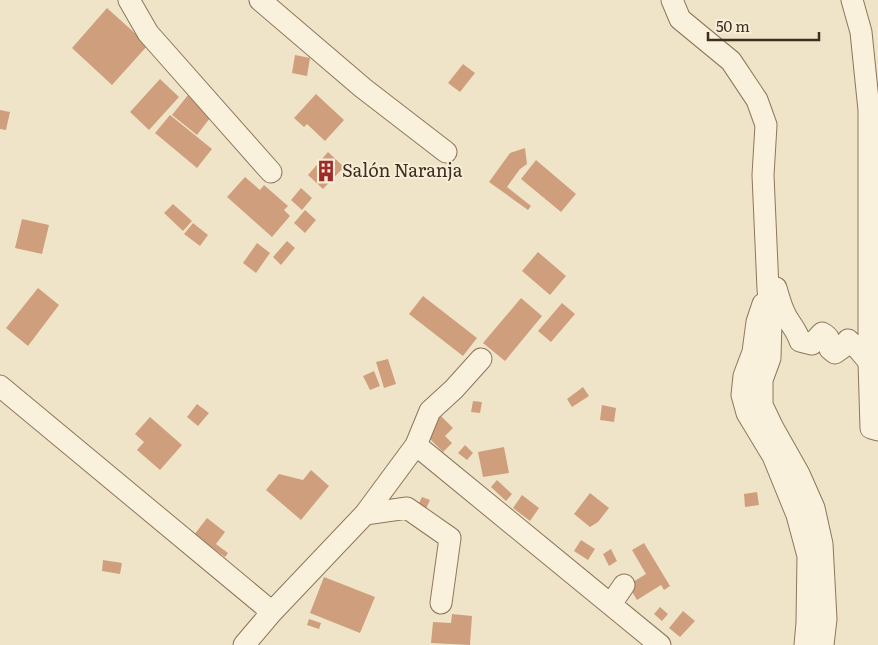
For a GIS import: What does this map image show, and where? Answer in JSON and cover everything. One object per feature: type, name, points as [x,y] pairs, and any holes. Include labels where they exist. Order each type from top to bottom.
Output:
[{"type":"street","points":[[129,0],[148,33],[272,172]]},
{"type":"street","points":[[260,0],[362,88],[446,152]]},
{"type":"street","points":[[672,0],[680,19],[731,61],[757,100],[766,126],[763,175],[771,322],[770,358],[762,380],[751,394],[747,413],[773,456],[798,516],[808,556],[805,645]]},
{"type":"street","points":[[852,0],[861,32],[869,110],[869,362],[871,428],[878,430]]},
{"type":"street","points":[[768,280],[774,279],[780,304],[796,330],[800,341],[812,344],[822,333],[828,336],[830,349],[835,353],[848,340],[869,362]]},
{"type":"street","points":[[244,645],[272,612],[365,514],[416,446],[430,411],[454,389],[481,359]]},
{"type":"street","points":[[0,386],[272,612]]},
{"type":"street","points":[[751,394],[762,405],[799,474],[814,508],[822,544],[826,619],[823,645]]},
{"type":"street","points":[[416,446],[660,645]]},
{"type":"street","points":[[365,514],[407,508],[450,538],[441,603]]},
{"type":"street","points":[[611,604],[624,585]]},
{"type":"building","points":[[107,8],[148,45],[112,85],[72,48]]},
{"type":"building","points":[[295,55],[310,58],[307,76],[292,73]]},
{"type":"building","points":[[463,64],[475,73],[460,92],[448,83]]},
{"type":"building","points":[[160,79],[179,97],[149,130],[130,112]]},
{"type":"building","points":[[316,94],[344,120],[325,141],[307,124],[304,127],[294,118]]},
{"type":"building","points":[[188,95],[213,114],[197,135],[172,115]]},
{"type":"building","points":[[0,110],[10,112],[6,130],[0,129]]},
{"type":"building","points":[[170,115],[212,149],[197,168],[155,133]]},
{"type":"building","points":[[525,148],[527,164],[520,169],[507,187],[531,206],[528,210],[489,182],[510,153]]},
{"type":"building","name":"Salón Naranja","points":[[328,152],[344,167],[323,189],[308,175]]},
{"type":"building","points":[[536,160],[576,194],[561,212],[521,179]]},
{"type":"building","points":[[245,177],[260,190],[264,185],[288,206],[284,210],[290,216],[272,237],[227,197]]},
{"type":"building","points":[[301,188],[312,198],[302,210],[291,200]]},
{"type":"building","points":[[173,204],[192,221],[183,231],[164,213]]},
{"type":"building","points":[[305,210],[316,220],[305,233],[294,223]]},
{"type":"building","points":[[22,219],[49,225],[42,254],[15,248]]},
{"type":"building","points":[[193,223],[208,235],[200,246],[184,234]]},
{"type":"building","points":[[287,241],[295,248],[281,265],[273,257]]},
{"type":"building","points":[[257,243],[270,253],[256,273],[243,263]]},
{"type":"building","points":[[538,252],[566,276],[550,295],[522,271]]},
{"type":"building","points":[[38,288],[59,305],[28,346],[6,328]]},
{"type":"building","points":[[423,296],[477,338],[463,356],[409,314]]},
{"type":"building","points":[[521,298],[542,316],[505,361],[483,343]]},
{"type":"building","points":[[562,303],[575,314],[551,342],[538,331]]},
{"type":"building","points":[[388,359],[396,384],[384,388],[376,362]]},
{"type":"building","points":[[374,371],[380,386],[370,390],[363,376]]},
{"type":"building","points":[[583,387],[589,396],[572,407],[567,399]]},
{"type":"building","points":[[473,401],[482,402],[480,413],[471,412]]},
{"type":"building","points":[[197,404],[209,413],[198,426],[187,417]]},
{"type":"building","points":[[602,405],[616,408],[614,422],[600,420]]},
{"type":"building","points":[[441,416],[453,428],[445,436],[452,443],[443,452],[424,433]]},
{"type":"building","points":[[150,417],[182,445],[160,470],[137,450],[144,442],[135,434]]},
{"type":"building","points":[[465,445],[473,453],[467,460],[458,453]]},
{"type":"building","points":[[504,447],[509,473],[483,477],[478,452]]},
{"type":"building","points":[[311,470],[329,486],[301,520],[266,490],[279,474],[303,480]]},
{"type":"building","points":[[497,480],[512,494],[506,501],[491,487]]},
{"type":"building","points":[[757,492],[759,505],[745,507],[744,494]]},
{"type":"building","points":[[590,493],[609,508],[598,522],[590,527],[574,514]]},
{"type":"building","points":[[522,495],[539,508],[530,521],[513,508]]},
{"type":"building","points":[[422,497],[430,500],[425,511],[417,507]]},
{"type":"building","points":[[207,518],[225,532],[216,544],[228,553],[225,557],[194,535]]},
{"type":"building","points":[[581,540],[595,549],[588,560],[574,551]]},
{"type":"building","points":[[644,543],[670,586],[664,590],[661,585],[637,600],[628,585],[646,574],[632,550]]},
{"type":"building","points":[[611,549],[617,561],[609,566],[603,554]]},
{"type":"building","points":[[103,560],[122,563],[120,574],[102,571]]},
{"type":"building","points":[[324,577],[375,597],[360,633],[310,613]]},
{"type":"building","points":[[660,607],[668,614],[662,621],[654,614]]},
{"type":"building","points":[[683,611],[695,621],[680,637],[669,628]]},
{"type":"building","points":[[452,614],[472,616],[470,645],[431,643],[433,622],[451,623]]},
{"type":"building","points":[[309,619],[321,623],[319,629],[307,625]]},
{"type":"place","name":"Salón Naranja","points":[[326,171]]}]
